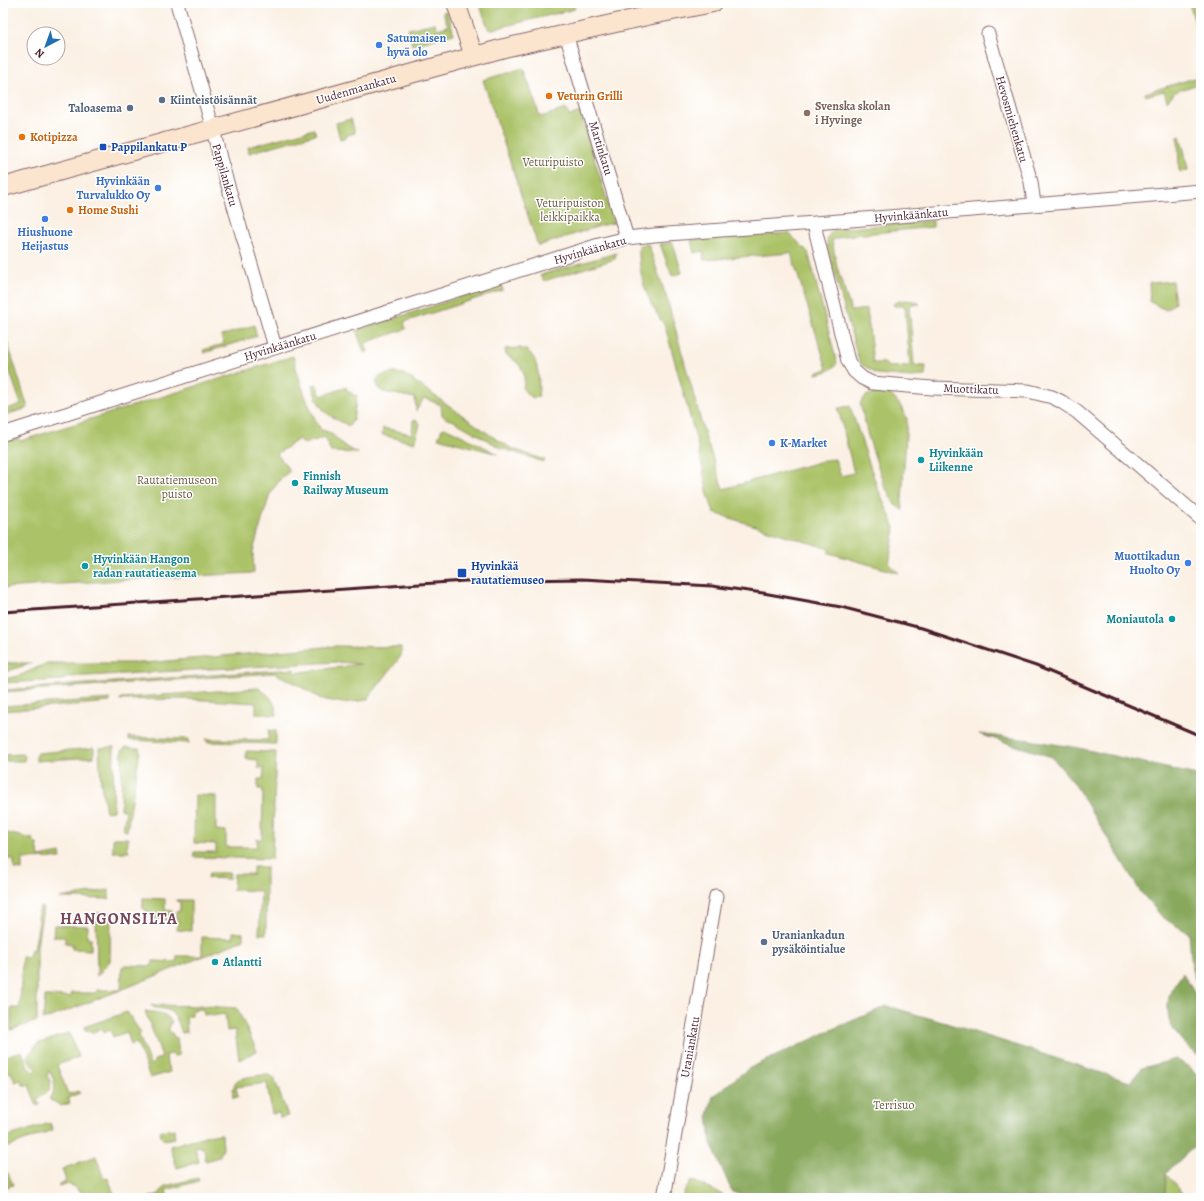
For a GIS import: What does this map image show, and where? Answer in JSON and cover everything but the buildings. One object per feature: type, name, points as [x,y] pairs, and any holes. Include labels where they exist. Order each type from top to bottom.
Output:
[{"type":"main road","points":[[456,3],[474,56]]},
{"type":"main road","name":"Uudenmaankatu","points":[[3,187],[504,48],[713,3]]},
{"type":"street","name":"Pappilankatu","points":[[177,3],[275,347]]},
{"type":"street","name":"Martinkatu","points":[[566,34],[627,238]]},
{"type":"street","name":"Hevosmiehenkatu","points":[[988,34],[1031,182],[1034,204]]},
{"type":"street","name":"Hyvinkäänkatu","points":[[3,434],[599,245],[627,238],[1201,191]]},
{"type":"street","name":"Muottikatu","points":[[815,223],[816,233],[848,361],[854,371],[862,378],[872,383],[932,388],[1028,391],[1052,397],[1077,412],[1201,519]]},
{"type":"street","name":"Uraniankatu","points":[[664,1198],[716,896]]},
{"type":"green space","points":[[479,3],[573,3],[575,9],[489,30]]},
{"type":"green space","points":[[1189,3],[1201,3],[1201,37],[1199,30],[1197,30]]},
{"type":"green space","points":[[447,11],[454,34],[412,45],[408,29],[435,23],[437,29],[448,26],[443,12]]},
{"type":"green space","name":"Veturipuisto","points":[[523,68],[540,117],[566,109],[569,116],[580,112],[614,223],[603,225],[538,246],[483,80]]},
{"type":"green space","points":[[1201,76],[1201,83],[1175,92],[1167,101],[1164,91],[1146,96],[1145,93]]},
{"type":"green space","points":[[351,119],[355,133],[340,139],[336,123]]},
{"type":"green space","points":[[314,129],[316,134],[249,153],[248,147]]},
{"type":"green space","points":[[1180,136],[1188,170],[1180,172],[1178,137]]},
{"type":"green space","points":[[933,221],[933,227],[844,236],[832,240],[837,267],[851,311],[867,309],[873,363],[884,363],[889,367],[910,366],[905,306],[894,306],[893,304],[907,300],[920,304],[909,305],[914,366],[926,366],[925,376],[910,377],[877,374],[861,364],[858,358],[827,246],[828,236],[836,229]]},
{"type":"green space","points":[[789,233],[808,252],[837,363],[833,368],[826,372],[815,373],[827,369],[791,253],[704,260],[703,251],[694,253],[691,240]]},
{"type":"green space","points":[[673,243],[682,273],[672,276],[660,244]]},
{"type":"green space","points":[[648,244],[667,299],[705,436],[723,489],[826,460],[835,459],[841,476],[854,473],[838,408],[850,406],[876,484],[895,528],[889,564],[899,573],[829,553],[829,549],[714,513],[708,495],[697,442],[665,326],[653,307],[642,278],[639,245]]},
{"type":"green space","points":[[616,253],[615,259],[544,281],[540,275]]},
{"type":"green space","points":[[1172,281],[1175,303],[1166,310],[1150,302],[1149,283]]},
{"type":"green space","points":[[501,284],[503,290],[404,322],[406,329],[365,343],[368,352],[364,353],[357,332],[358,330]]},
{"type":"green space","points":[[254,325],[257,336],[204,353],[203,350],[224,344],[221,336]]},
{"type":"green space","points":[[3,328],[28,408],[8,414],[4,412],[4,410],[21,404],[3,352]]},
{"type":"green space","points":[[520,348],[530,353],[536,363],[539,381],[538,397],[534,398],[529,396],[523,389],[524,378],[522,369],[515,361],[506,355],[505,349]]},
{"type":"green space","name":"Rautatiemuseon puisto","points":[[293,356],[304,394],[321,430],[328,432],[346,447],[358,453],[331,452],[325,437],[304,444],[299,439],[277,454],[290,471],[281,478],[270,494],[253,552],[254,573],[3,588],[3,443],[18,438],[20,441]]},
{"type":"green space","points":[[395,373],[404,374],[511,448],[545,460],[544,462],[501,448],[454,421],[447,419],[442,415],[441,405],[424,398],[416,411],[415,398],[383,392],[379,389],[376,381],[379,377]]},
{"type":"green space","points":[[316,384],[321,396],[347,387],[346,390],[351,392],[352,395],[357,395],[353,420],[349,426],[329,415],[321,407],[312,385]]},
{"type":"green space","points":[[883,392],[891,395],[900,405],[907,419],[902,500],[903,510],[895,505],[884,485],[868,436],[860,403],[867,395]]},
{"type":"green space","points":[[413,420],[418,421],[420,424],[415,443],[382,435],[383,428],[412,434]]},
{"type":"green space","points":[[445,428],[498,454],[438,438],[442,429]]},
{"type":"green space","points":[[335,646],[401,647],[401,656],[367,700],[343,703],[321,699],[293,682],[274,673],[3,692],[3,690],[294,669],[294,673],[361,664],[338,662],[69,677],[62,680],[3,683],[3,679],[19,676],[47,663],[145,663]]},
{"type":"green space","points":[[3,663],[31,663],[3,673]]},
{"type":"green space","points":[[258,688],[266,693],[271,699],[275,706],[277,715],[256,714],[256,703],[187,699],[120,700],[121,698]]},
{"type":"green space","points":[[110,699],[110,702],[3,711],[3,706]]},
{"type":"green space","points":[[269,730],[276,731],[276,744],[207,742],[206,739],[268,740]]},
{"type":"green space","points":[[979,734],[1079,748],[1201,776],[1201,994],[1192,970],[1189,933],[1163,918],[1140,891],[1074,783],[1052,757]]},
{"type":"green space","points":[[128,737],[189,739],[189,743],[129,740]]},
{"type":"green space","points":[[114,747],[113,811],[106,812],[101,784],[99,748]]},
{"type":"green space","points":[[126,747],[139,748],[140,751],[127,831],[123,830],[126,810],[121,810],[122,750]]},
{"type":"green space","points":[[94,748],[94,757],[36,761],[37,753]]},
{"type":"green space","points":[[246,751],[276,752],[272,859],[194,857],[194,852],[216,852],[216,844],[194,843],[195,795],[216,796],[216,830],[226,831],[226,847],[257,847],[257,839],[262,839],[263,789],[258,789],[258,779],[263,779],[264,768],[258,768],[258,760],[246,759]]},
{"type":"green space","points":[[22,754],[25,756],[24,761],[3,761],[3,755]]},
{"type":"green space","points":[[3,832],[33,839],[34,843],[37,844],[39,857],[60,853],[61,858],[22,859],[22,870],[14,869],[14,859],[3,859]]},
{"type":"green space","points":[[113,838],[129,838],[127,847],[129,852],[113,852]]},
{"type":"green space","points":[[253,867],[266,867],[266,934],[259,934],[261,891],[233,890],[234,874],[253,874]]},
{"type":"green space","points":[[209,873],[230,873],[229,879],[208,878]]},
{"type":"green space","points":[[109,890],[109,899],[60,898]]},
{"type":"green space","points":[[143,898],[165,899],[165,910],[172,911],[172,920],[152,919],[152,914],[147,914],[147,910],[143,909]]},
{"type":"green space","points":[[176,900],[191,900],[191,931],[177,930],[178,920],[176,920],[176,911],[180,911],[180,902]]},
{"type":"green space","points":[[40,907],[43,908],[37,946],[37,1021],[11,1030],[11,1008],[20,1008],[22,957],[29,957],[31,949],[34,950]]},
{"type":"green space","points":[[96,913],[111,913],[110,961],[97,976]]},
{"type":"green space","points":[[54,925],[88,926],[87,938],[91,938],[91,950],[72,949],[72,944],[65,943],[65,937],[53,937]]},
{"type":"green space","points":[[233,932],[243,933],[243,940],[121,990],[122,967],[126,965],[152,966],[153,961],[176,962],[177,956],[202,956],[202,937],[233,938]]},
{"type":"green space","points":[[1183,973],[1201,1005],[1201,1059],[1174,1031],[1169,1017],[1169,996]]},
{"type":"green space","points":[[97,990],[121,990],[43,1020],[45,996],[71,997],[71,993],[96,993]]},
{"type":"green space","points":[[151,1005],[237,1008],[257,1051],[239,1060],[235,1030],[227,1031],[225,1014],[211,1016],[210,1014],[204,1015],[203,1009],[192,1010],[192,1016],[186,1017],[187,1032],[182,1033],[173,1014],[167,1010],[155,1008]]},
{"type":"green space","name":"Terrisuo","points":[[887,1006],[943,1022],[1130,1082],[1142,1068],[1176,1059],[1189,1067],[1201,1080],[1201,1140],[1166,1173],[1165,1198],[753,1198],[732,1192],[711,1143],[708,1115],[713,1096],[748,1069]]},
{"type":"green space","points":[[145,1011],[161,1013],[170,1019],[172,1023],[170,1023],[169,1031],[174,1037],[177,1038],[179,1055],[166,1055],[167,1066],[169,1067],[170,1072],[150,1078],[137,1043],[131,1045],[127,1032],[113,1037],[110,1030],[104,1033],[102,1028],[93,1032],[86,1031],[84,1027],[127,1012],[141,1033],[139,1035],[150,1065],[154,1063],[154,1060],[161,1058],[162,1056]]},
{"type":"green space","points":[[69,1033],[79,1057],[57,1065],[68,1094],[79,1091],[80,1093],[68,1098],[70,1103],[61,1106],[51,1101],[49,1098],[54,1092],[55,1085],[49,1071],[47,1076],[51,1084],[49,1090],[37,1099],[40,1105],[37,1106],[29,1085],[23,1085],[21,1080],[15,1082],[11,1072],[3,1074],[3,1057],[22,1051],[28,1067],[33,1072],[36,1069],[27,1056],[37,1044]]},
{"type":"green space","points":[[270,1075],[274,1078],[288,1116],[280,1118],[279,1113],[272,1114],[267,1083],[236,1087],[238,1097],[233,1098],[234,1086],[240,1079]]},
{"type":"green space","points":[[50,1123],[53,1130],[3,1149],[3,1138]]},
{"type":"green space","points":[[174,1129],[175,1138],[164,1140],[161,1137],[160,1131]]},
{"type":"green space","points":[[212,1134],[222,1134],[223,1149],[219,1157],[206,1161],[204,1159],[204,1151],[198,1146],[195,1148],[199,1162],[177,1168],[170,1146]]},
{"type":"green space","points":[[96,1156],[104,1179],[108,1178],[114,1194],[86,1197],[81,1191],[78,1191],[72,1186],[67,1184],[59,1186],[59,1184],[66,1181],[62,1169]]},
{"type":"green space","points":[[8,1173],[13,1185],[3,1188],[3,1174]]},
{"type":"green space","points":[[1166,1173],[1186,1198],[1165,1198]]},
{"type":"green space","points":[[198,1178],[199,1181],[166,1190],[168,1198],[148,1198],[159,1194],[165,1186]]},
{"type":"green space","points":[[691,1180],[723,1195],[721,1198],[681,1198]]},
{"type":"railway","points":[[3,612],[465,581],[582,579],[712,586],[763,593],[841,607],[921,628],[1036,666],[1201,736]]},
{"type":"place","name":"Satumaisen hyvä olo","points":[[379,45]]},
{"type":"place","name":"Veturin Grilli","points":[[549,96]]},
{"type":"place","name":"Kiinteistöisännät","points":[[162,100]]},
{"type":"place","name":"Taloasema","points":[[130,108]]},
{"type":"place","name":"Svenska skolan i Hyvinge","points":[[807,113]]},
{"type":"place","name":"Kotipizza","points":[[22,137]]},
{"type":"place","name":"Pappilankatu P","points":[[103,147]]},
{"type":"place","name":"Hyvinkään Turvalukko Oy","points":[[158,188]]},
{"type":"place","name":"Home Sushi","points":[[70,210]]},
{"type":"place","name":"Hiushuone Heijastus","points":[[45,219]]},
{"type":"place","name":"K-Market","points":[[772,443]]},
{"type":"place","name":"Hyvinkään Liikenne","points":[[921,460]]},
{"type":"place","name":"Finnish Railway Museum","points":[[295,483]]},
{"type":"place","name":"Muottikadun Huolto Oy","points":[[1188,563]]},
{"type":"place","name":"Hyvinkään Hangon radan rautatieasema","points":[[85,566]]},
{"type":"place","name":"Hyvinkää rautatiemuseo","points":[[462,573]]},
{"type":"place","name":"Moniautola","points":[[1172,619]]},
{"type":"place","name":"Uraniankadun pysäköintialue","points":[[764,942]]},
{"type":"place","name":"Atlantti","points":[[215,962]]},
{"type":"district","name":"HANGONSILTA","points":[[119,919]]},
{"type":"park label","name":"Veturipuiston leikkipaikka","points":[[570,210]]}]
